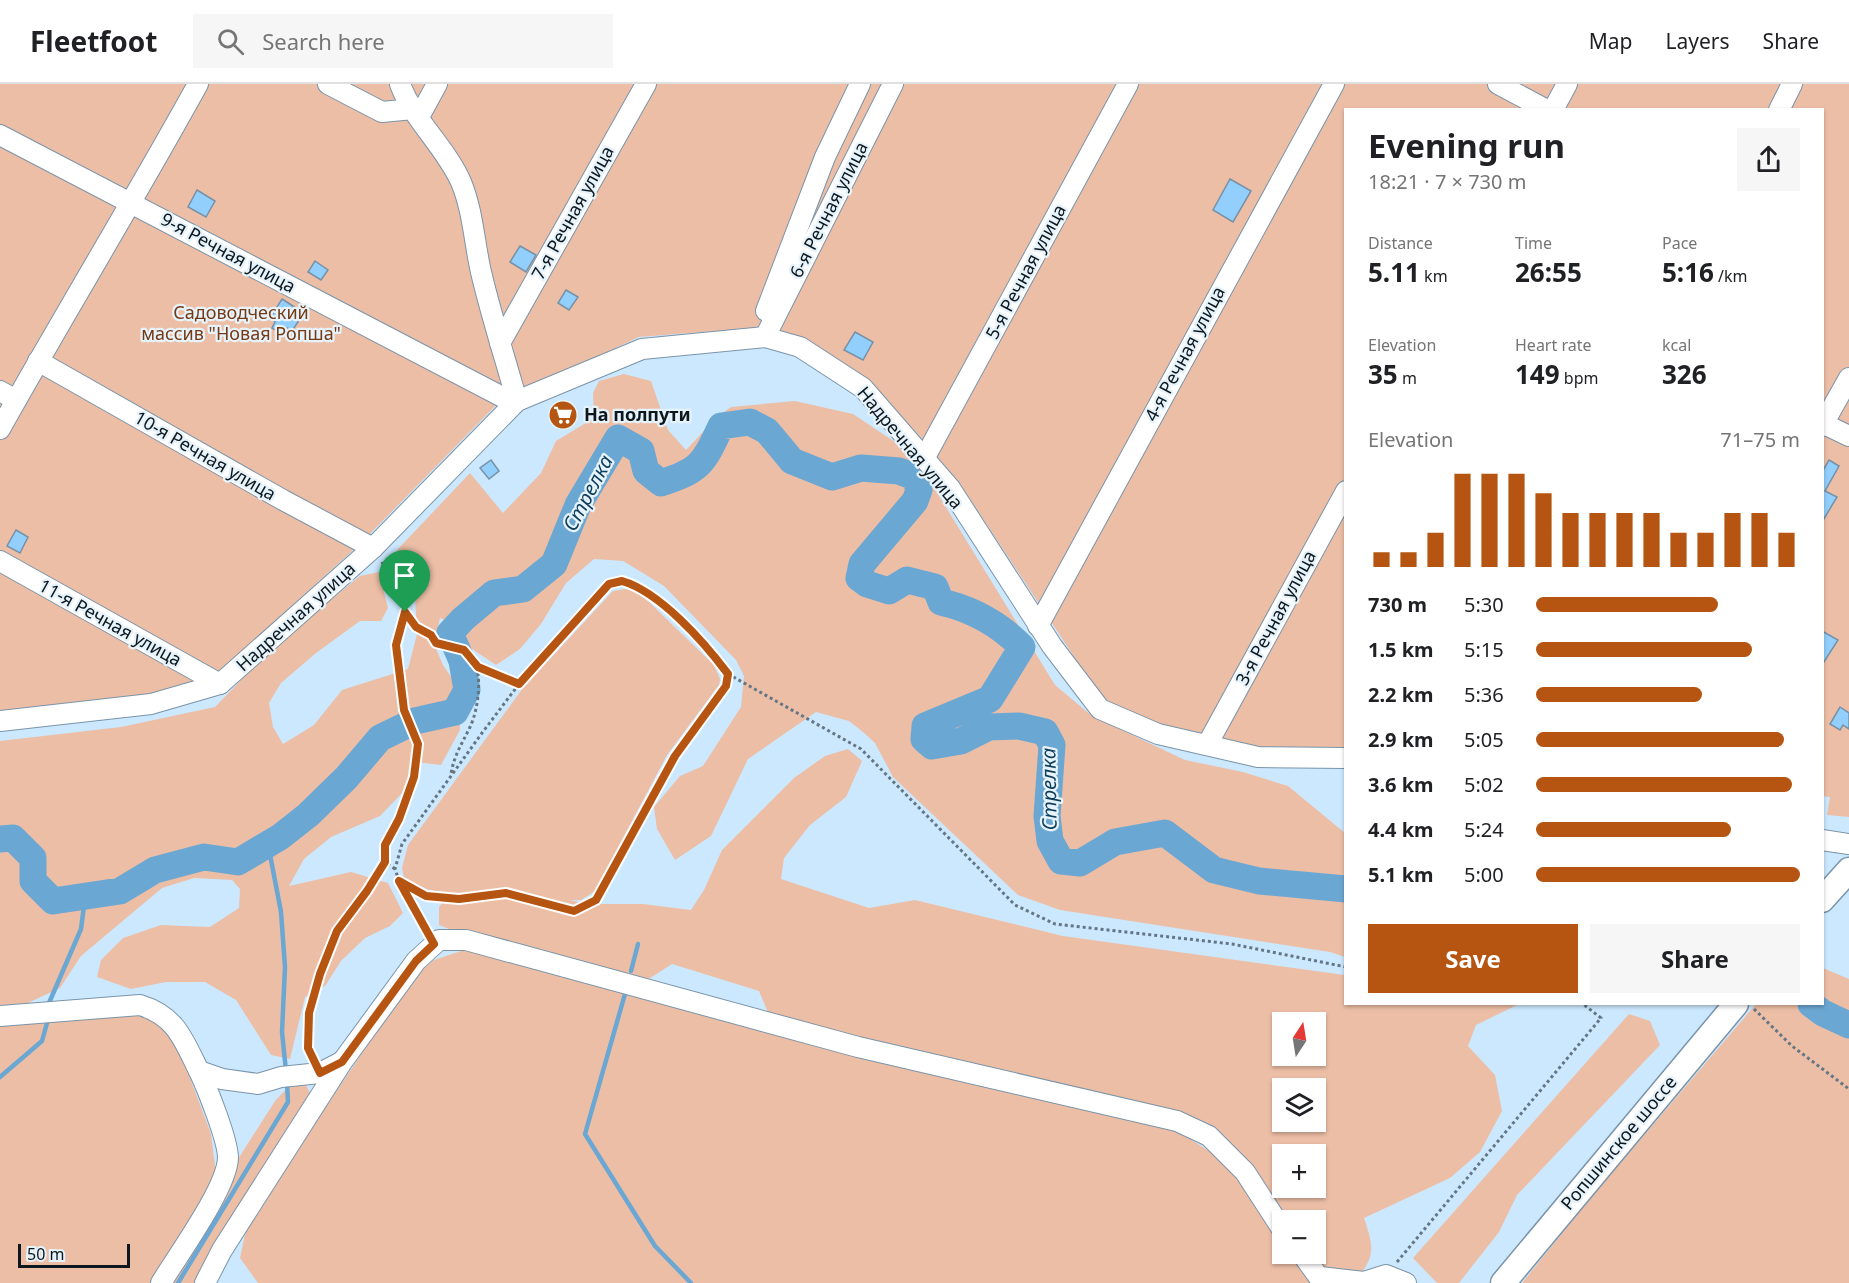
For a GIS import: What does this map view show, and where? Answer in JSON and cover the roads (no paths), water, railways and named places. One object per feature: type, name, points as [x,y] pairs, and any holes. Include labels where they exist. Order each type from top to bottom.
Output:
[{"type":"main road","points":[[1824,898],[1849,870]]},
{"type":"main road","name":"Ропшинское шоссе","points":[[1503,1283],[1735,1005]]},
{"type":"street","points":[[0,429],[8,395],[38,361],[133,203],[198,84]]},
{"type":"street","points":[[328,84],[382,112],[416,113]]},
{"type":"street","points":[[400,84],[461,182],[475,229],[480,270],[516,402]]},
{"type":"street","points":[[416,113],[437,84]]},
{"type":"street","name":"7-я Речная улица","points":[[500,343],[646,84]]},
{"type":"street","name":"6-я Речная улица","points":[[760,338],[825,157],[860,84]]},
{"type":"street","name":"6-я Речная улица","points":[[760,338],[893,84]]},
{"type":"street","name":"5-я Речная улица","points":[[924,459],[1128,84]]},
{"type":"street","name":"4-я Речная улица","points":[[1038,626],[1334,84]]},
{"type":"street","points":[[1498,84],[1543,108]]},
{"type":"street","points":[[1554,108],[1568,84]]},
{"type":"street","points":[[1780,108],[1792,84]]},
{"type":"street","name":"9-я Речная улица","points":[[0,135],[516,402]]},
{"type":"street","name":"Надречная улица","points":[[0,722],[151,704],[220,684],[373,548],[516,402],[642,349],[760,338],[800,347],[863,388],[950,488],[1038,626],[1100,709],[1158,734],[1258,757],[1344,758]]},
{"type":"street","name":"10-я Речная улица","points":[[38,361],[283,500],[373,548]]},
{"type":"street","points":[[1824,422],[1849,378]]},
{"type":"street","points":[[1824,424],[1849,436]]},
{"type":"street","name":"3-я Речная улица","points":[[1207,745],[1344,495]]},
{"type":"street","name":"11-я Речная улица","points":[[0,561],[220,684]]},
{"type":"street","points":[[1824,840],[1849,844]]},
{"type":"street","points":[[205,1283],[222,1250],[342,1062],[416,961],[439,940],[466,940],[858,1047],[1177,1121],[1209,1136],[1238,1165],[1272,1214]]},
{"type":"street","points":[[0,1016],[140,1005],[158,1011],[173,1024],[211,1098],[228,1158],[219,1189],[161,1283]]},
{"type":"street","points":[[198,1071],[222,1079],[258,1084],[288,1076],[320,1073],[342,1062]]},
{"type":"street","points":[[1310,1264],[1322,1280],[1364,1282],[1382,1279],[1406,1283]]},
{"type":"waterway","name":"Стрелка","points":[[0,839],[13,838],[33,858],[33,881],[53,901],[120,891],[155,870],[204,857],[238,862],[280,837],[308,815],[346,778],[380,738],[415,721],[455,712],[467,690],[462,661],[450,633],[494,593],[523,589],[554,564],[578,505],[618,438],[641,451],[646,471],[661,483],[685,474],[699,464],[710,449],[721,426],[750,422],[767,431],[792,461],[832,477],[861,468],[899,471],[915,477],[919,490],[915,501],[862,564],[859,578],[867,584],[889,591],[907,580],[935,587],[941,602],[985,618],[1022,647],[990,699],[925,726],[924,739],[932,746],[961,741],[989,727],[1019,726],[1045,732],[1052,745],[1047,816],[1050,841],[1061,861],[1080,863],[1115,842],[1165,833],[1214,870],[1259,881],[1344,889]]},
{"type":"waterway","points":[[268,844],[281,912],[285,967],[282,1032],[286,1071]]},
{"type":"waterway","points":[[49,1003],[81,929],[85,898]]},
{"type":"waterway","points":[[631,971],[638,944]]},
{"type":"waterway","points":[[625,994],[585,1134],[655,1246],[691,1283]]},
{"type":"waterway","name":"Стрелка","points":[[1812,1005],[1823,1013],[1849,1025]]},
{"type":"waterway","points":[[0,1077],[42,1041],[47,1023]]},
{"type":"waterway","points":[[178,1283],[288,1102],[287,1083]]},
{"type":"place","name":"На полпути","points":[[563,415]]},
{"type":"park label","name":"Садоводческий массив \"Новая Ропша\"","points":[[241,323]]}]
